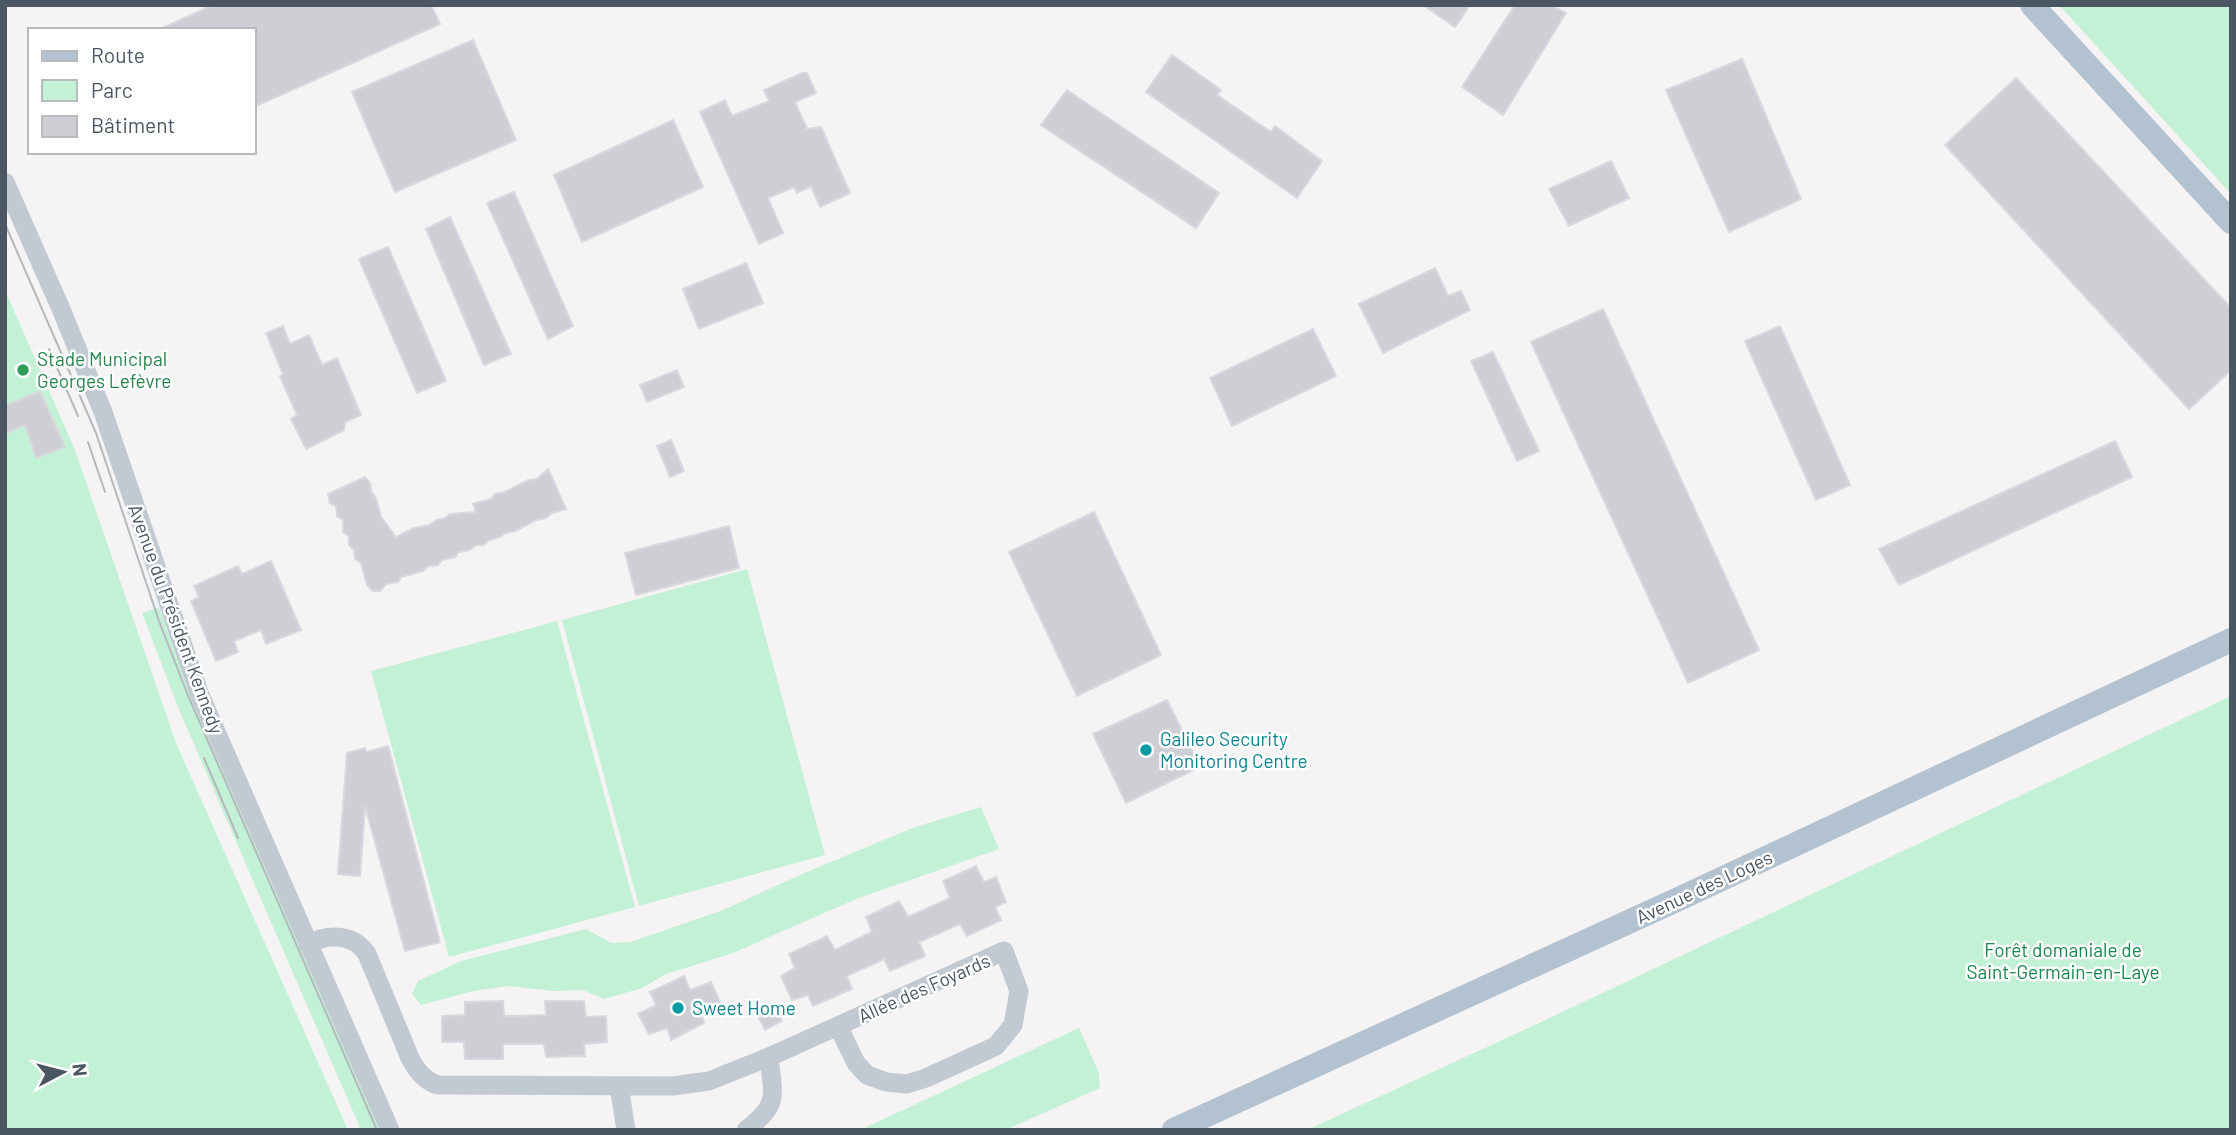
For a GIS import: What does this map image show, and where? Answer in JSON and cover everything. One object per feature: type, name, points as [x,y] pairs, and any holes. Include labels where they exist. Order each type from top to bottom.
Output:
[{"type":"main road","points":[[2032,5],[2231,222]]},
{"type":"main road","name":"Avenue des Loges","points":[[1174,1130],[1683,897],[2231,640]]},
{"type":"street","name":"Avenue du Président Kennedy","points":[[5,182],[103,412],[201,695],[390,1130]]},
{"type":"street","name":"Allée des Foyards","points":[[308,943],[318,939],[349,938],[362,946],[417,1071],[426,1080],[437,1085],[673,1086],[709,1081],[769,1058],[838,1026],[1004,951],[1019,991],[1013,1025],[996,1046],[926,1079],[907,1084],[886,1082],[867,1075],[856,1063],[838,1026]]},
{"type":"street","points":[[746,1130],[765,1116],[770,1108],[773,1098],[769,1058]]},
{"type":"street","points":[[619,1086],[626,1130]]},
{"type":"green space","points":[[2059,5],[2231,5],[2231,194]]},
{"type":"green space","points":[[5,290],[75,450],[176,743],[348,1130],[5,1130]]},
{"type":"green space","points":[[747,569],[825,855],[639,906],[562,620]]},
{"type":"green space","points":[[159,607],[199,712],[381,1130],[361,1130],[180,712],[142,613]]},
{"type":"green space","points":[[557,621],[635,907],[449,957],[371,671]]},
{"type":"green space","name":"Forêt domaniale de Saint-Germain-en-Laye","points":[[2231,696],[2231,1130],[1307,1130],[1539,1023]]},
{"type":"green space","points":[[981,807],[999,849],[856,899],[733,953],[666,974],[642,988],[604,999],[583,990],[553,991],[509,986],[473,991],[421,1005],[412,994],[418,981],[461,961],[586,929],[611,943],[631,942],[723,910],[915,827]]},
{"type":"green space","points":[[1079,1028],[1099,1073],[1100,1088],[1005,1130],[860,1130]]},
{"type":"building","points":[[213,5],[431,5],[440,24],[256,106],[256,28],[162,28]]},
{"type":"building","points":[[1423,5],[1470,5],[1455,27]]},
{"type":"building","points":[[1515,5],[1551,5],[1566,13],[1503,115],[1462,87]]},
{"type":"building","points":[[473,40],[516,140],[395,192],[352,92]]},
{"type":"building","points":[[1172,55],[1221,90],[1217,95],[1271,132],[1275,126],[1322,161],[1297,198],[1146,92]]},
{"type":"building","points":[[1742,59],[1801,199],[1729,232],[1666,90]]},
{"type":"building","points":[[807,73],[816,93],[795,102],[807,129],[821,127],[850,193],[820,207],[811,186],[797,193],[794,187],[768,198],[783,233],[759,244],[700,112],[725,100],[732,116],[769,101],[764,90]]},
{"type":"building","points":[[2016,78],[2231,308],[2231,370],[2189,409],[1945,145]]},
{"type":"building","points":[[1067,90],[1219,193],[1196,228],[1041,125]]},
{"type":"building","points":[[673,120],[703,187],[582,242],[554,175]]},
{"type":"building","points":[[1611,161],[1629,198],[1569,226],[1549,189]]},
{"type":"building","points":[[514,192],[573,326],[548,339],[487,203]]},
{"type":"building","points":[[450,217],[511,354],[484,365],[426,229]]},
{"type":"building","points":[[388,247],[446,381],[417,393],[359,259]]},
{"type":"building","points":[[746,263],[763,303],[699,329],[683,289]]},
{"type":"building","points":[[1435,268],[1448,296],[1461,291],[1470,310],[1383,353],[1359,304]]},
{"type":"building","points":[[1603,309],[1759,650],[1688,683],[1531,342]]},
{"type":"building","points":[[283,326],[290,344],[309,335],[322,365],[337,358],[361,415],[345,422],[344,430],[306,449],[291,419],[297,415],[280,376],[283,374],[266,333]]},
{"type":"building","points":[[1780,326],[1850,485],[1816,500],[1745,341]]},
{"type":"building","points":[[1313,329],[1336,376],[1232,426],[1210,378]]},
{"type":"building","points":[[1493,352],[1539,451],[1517,461],[1471,361]]},
{"type":"building","points":[[677,370],[684,387],[647,402],[640,385]]},
{"type":"building","points":[[40,391],[65,447],[36,458],[25,425],[5,434],[5,406]]},
{"type":"building","points":[[671,440],[684,471],[670,477],[657,446]]},
{"type":"building","points":[[2115,441],[2132,477],[1899,585],[1879,549]]},
{"type":"building","points":[[548,469],[566,509],[505,533],[483,545],[459,552],[455,557],[442,560],[438,565],[428,566],[423,571],[401,577],[398,582],[386,584],[380,591],[373,591],[367,585],[361,563],[355,559],[354,550],[349,545],[349,536],[343,532],[343,520],[337,516],[336,506],[330,503],[328,494],[365,477],[376,498],[381,517],[396,537],[414,528],[430,525],[450,514],[476,512],[473,504],[491,499],[495,494],[528,480],[537,479]]},
{"type":"building","points":[[1094,512],[1161,655],[1077,696],[1009,552]]},
{"type":"building","points":[[729,526],[739,568],[636,595],[625,553]]},
{"type":"building","points":[[271,561],[301,630],[266,644],[261,630],[234,641],[238,652],[216,661],[191,601],[199,597],[194,586],[238,566],[242,574]]},
{"type":"building","name":"Galileo Security Monitoring Centre","points":[[1167,700],[1200,767],[1126,803],[1093,734]]},
{"type":"building","points":[[388,746],[440,942],[405,951],[365,806],[360,876],[338,874],[347,753],[365,748],[366,752]]},
{"type":"building","points":[[976,866],[984,882],[996,877],[1006,902],[995,907],[1001,920],[967,936],[960,924],[919,942],[925,956],[890,971],[884,959],[847,976],[852,989],[813,1006],[808,995],[792,1000],[781,976],[795,968],[789,954],[827,936],[835,950],[872,932],[866,917],[899,901],[908,917],[950,898],[943,881]]},
{"type":"building","name":"Sweet Home","points":[[684,976],[690,990],[711,982],[720,1002],[700,1011],[704,1023],[671,1040],[667,1028],[649,1034],[638,1014],[656,1005],[650,992]]},
{"type":"building","points":[[503,1001],[504,1016],[546,1015],[545,1001],[584,1001],[586,1017],[606,1016],[607,1042],[584,1044],[585,1056],[546,1057],[544,1044],[503,1044],[503,1059],[465,1059],[464,1042],[442,1042],[442,1016],[465,1015],[465,1002]]},
{"type":"building","points":[[776,1009],[782,1021],[765,1030],[759,1018]]},
{"type":"tram line","points":[[5,224],[96,433],[159,621],[187,693],[377,1130]]},
{"type":"tram line","points":[[49,349],[78,416]]},
{"type":"tram line","points":[[88,442],[105,492]]},
{"type":"tram line","points":[[204,758],[238,838]]},
{"type":"place","name":"Stade Municipal Georges Lefèvre","points":[[23,370]]},
{"type":"place","name":"Galileo Security Monitoring Centre","points":[[1146,750]]},
{"type":"place","name":"Sweet Home","points":[[678,1008]]}]
